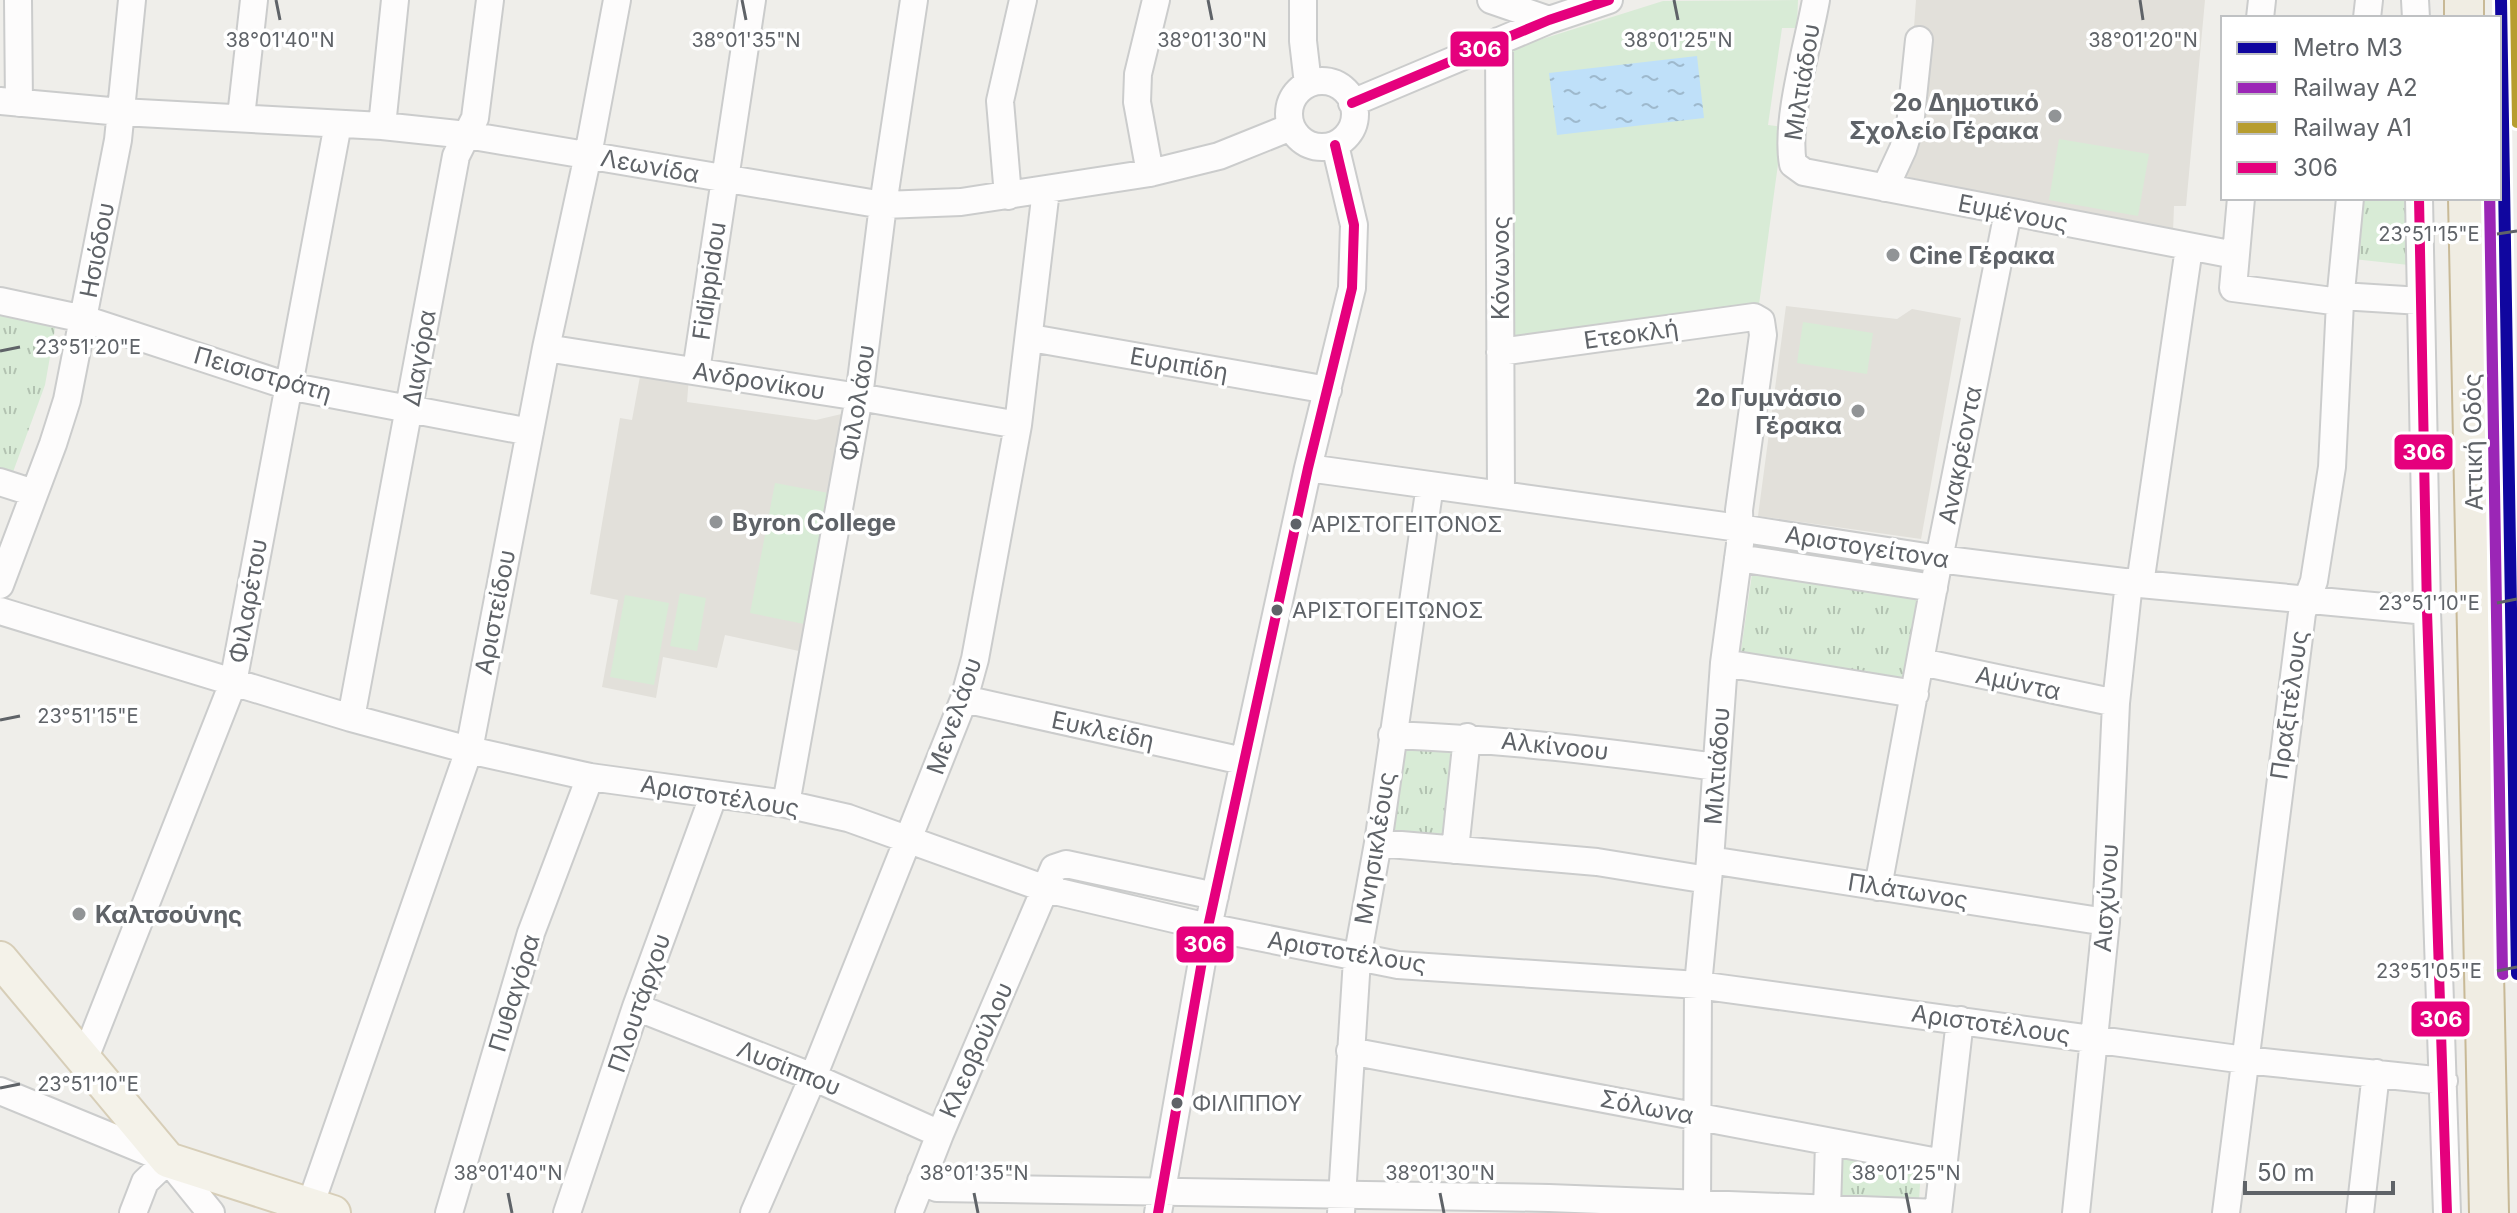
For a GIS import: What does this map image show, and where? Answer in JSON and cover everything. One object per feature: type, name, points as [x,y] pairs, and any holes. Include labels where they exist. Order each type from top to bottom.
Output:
[{"type":"highway","name":"Αττική Οδός","points":[[2468,200],[2489,1213]]},
{"type":"main road","points":[[0,959],[168,1160],[322,1209]]},
{"type":"street","points":[[10,102],[18,0]]},
{"type":"street","name":"Ησιόδου","points":[[0,585],[67,400],[121,112],[132,0]]},
{"type":"street","points":[[241,117],[254,0]]},
{"type":"street","points":[[382,126],[395,0]]},
{"type":"street","name":"Διαγόρα","points":[[351,718],[456,156],[475,118],[490,0]]},
{"type":"street","name":"Αριστείδου","points":[[322,1209],[469,750],[617,0]]},
{"type":"street","name":"Fidippidou","points":[[696,371],[752,0]]},
{"type":"street","name":"Φιλολάου","points":[[786,804],[859,397],[883,205],[914,0]]},
{"type":"street","points":[[1008,196],[1000,101],[1023,0]]},
{"type":"street","points":[[1150,173],[1137,102],[1138,74],[1156,0]]},
{"type":"street","points":[[1303,0],[1303,41],[1308,84]]},
{"type":"street","points":[[1491,0],[1549,20]]},
{"type":"street","points":[[1352,103],[1549,20],[1609,0]]},
{"type":"street","name":"Μιλτιάδου","points":[[1793,164],[1790,147],[1792,123],[1816,0]]},
{"type":"street","points":[[1885,188],[1910,126],[1919,40]]},
{"type":"street","name":"Κόνωνος","points":[[1499,41],[1501,495]]},
{"type":"street","points":[[1329,82],[1339,86],[1352,103],[1354,122],[1335,145],[1315,147],[1305,143],[1291,127],[1293,98],[1308,84],[1329,82]]},
{"type":"street","name":"Λεωνίδα","points":[[10,102],[121,112],[382,126],[467,135],[883,205],[923,205],[1008,196],[1150,173],[1219,156],[1291,127]]},
{"type":"street","name":"Φιλαρέτου","points":[[85,1058],[233,683],[338,124]]},
{"type":"street","points":[[1161,1202],[1208,927],[1308,468],[1352,288],[1354,225],[1335,145]]},
{"type":"street","name":"Ευμένους","points":[[1793,164],[1804,172],[2235,255]]},
{"type":"street","name":"Μενελάου","points":[[754,1213],[813,1077],[964,699],[975,659],[1018,425],[1031,338],[1046,190]]},
{"type":"street","points":[[2241,200],[2233,288],[2341,299],[2421,301]]},
{"type":"street","name":"Πραξιτέλους","points":[[2226,1213],[2279,780],[2306,599],[2314,581],[2332,467],[2350,200]]},
{"type":"street","points":[[2419,200],[2427,611],[2447,1213]]},
{"type":"street","name":"Ανακρέοντα","points":[[1878,887],[2008,212]]},
{"type":"street","name":"Αισχύνου","points":[[2076,1213],[2106,922],[2116,703],[2189,248]]},
{"type":"street","name":"Πεισιστράτη","points":[[0,301],[84,319],[288,386],[530,432]]},
{"type":"street","name":"Ετεοκλή","points":[[1500,352],[1754,317],[1761,321]]},
{"type":"street","name":"Μιλτιάδου","points":[[1697,1208],[1698,985],[1724,663],[1738,558],[1739,510],[1763,335],[1761,321]]},
{"type":"street","name":"Ευριπίδη","points":[[1031,338],[1328,390]]},
{"type":"street","name":"Ανδρονίκου","points":[[546,348],[1018,425]]},
{"type":"street","name":"Αριστογείτονα","points":[[1308,468],[1939,559],[2135,583],[2427,611]]},
{"type":"street","points":[[0,482],[34,493]]},
{"type":"street","name":"Μνησικλέους","points":[[1342,1204],[1357,959],[1378,843],[1430,485]]},
{"type":"street","points":[[1738,558],[1934,588]]},
{"type":"street","name":"Αριστοτέλους","points":[[0,611],[351,718],[469,750],[590,777],[786,804],[848,818],[1046,889],[1357,959],[1398,965],[1698,985],[2245,1060],[2444,1081]]},
{"type":"street","name":"Αμύντα","points":[[1921,662],[2116,703]]},
{"type":"street","points":[[1724,663],[1915,694]]},
{"type":"street","name":"Ευκλείδη","points":[[964,699],[1243,761]]},
{"type":"street","name":"Αλκίνοου","points":[[1392,735],[1467,737],[1588,749],[1716,767]]},
{"type":"street","points":[[1455,850],[1467,737]]},
{"type":"street","name":"Πυθαγόρα","points":[[449,1213],[531,933],[590,777]]},
{"type":"street","name":"Πλουτάρχου","points":[[567,1213],[636,1007],[714,794]]},
{"type":"street","name":"Πλάτωνος","points":[[1378,843],[1878,887],[2106,922]]},
{"type":"street","points":[[1046,889],[1054,868],[1066,864],[1215,896]]},
{"type":"street","name":"Κλεοβούλου","points":[[909,1213],[1046,889]]},
{"type":"street","name":"Λυσίππου","points":[[636,1007],[813,1077],[940,1134]]},
{"type":"street","points":[[921,1181],[937,1188],[1161,1202],[1827,1209],[1938,1213],[1960,1020]]},
{"type":"street","name":"Σόλωνα","points":[[1350,1051],[1943,1163]]},
{"type":"street","points":[[2360,1213],[2376,1073]]},
{"type":"street","points":[[0,1091],[168,1160],[211,1213]]},
{"type":"street","points":[[1827,1209],[1829,1143]]},
{"type":"street","points":[[133,1213],[145,1182],[168,1160]]},
{"type":"shaded area","name":"2ο Δημοτικό Σχολείο Γέρακα","points":[[1916,0],[2205,0],[2186,206],[2174,206],[2173,232],[1898,175],[1915,124],[1925,29],[1914,27]]},
{"type":"shaded area","name":"2ο Γυμνάσιο Γέρακα","points":[[1786,306],[1897,319],[1912,309],[1961,318],[1921,539],[1758,516]]},
{"type":"shaded area","name":"Byron College","points":[[641,371],[689,377],[687,402],[816,420],[850,412],[808,653],[725,635],[717,668],[663,657],[656,698],[602,687],[618,600],[590,594],[620,418],[632,420]]},
{"type":"green space","points":[[1798,0],[1797,28],[1782,28],[1768,125],[1783,127],[1758,312],[1505,347],[1501,52],[1663,1]]},
{"type":"green space","points":[[2059,139],[2149,154],[2138,216],[2049,200]]},
{"type":"green space","points":[[2359,200],[2408,200],[2409,265],[2353,259]]},
{"type":"green space","points":[[0,311],[56,323],[45,385],[13,472],[0,468]]},
{"type":"green space","points":[[1803,322],[1873,333],[1867,374],[1797,363]]},
{"type":"green space","points":[[775,483],[834,494],[809,625],[750,613]]},
{"type":"green space","points":[[1752,574],[1917,599],[1919,603],[1904,682],[1743,656],[1741,650]]},
{"type":"green space","points":[[680,593],[706,598],[697,651],[670,646]]},
{"type":"green space","points":[[625,595],[669,603],[654,685],[610,677]]},
{"type":"green space","points":[[1401,744],[1459,748],[1447,841],[1387,834]]},
{"type":"green space","points":[[1834,1152],[1921,1169],[1919,1201],[1832,1199]]},
{"type":"water","points":[[1697,56],[1704,118],[1557,135],[1549,73]]},
{"type":"metro line","name":"Μ3","points":[[2501,0],[2517,974]]},
{"type":"rail line","name":"A1","points":[[2515,0],[2517,122]]},
{"type":"rail line","name":"A2","points":[[2490,200],[2503,974]]},
{"type":"transit line","name":"306","points":[[1352,103],[1549,20],[1609,0]]},
{"type":"transit line","name":"306","points":[[1158,1213],[1208,927],[1308,468],[1352,288],[1354,225],[1335,145]]},
{"type":"transit line","name":"306","points":[[2419,200],[2427,611],[2447,1213]]},
{"type":"place","name":"2ο Δημοτικό Σχολείο Γέρακα","points":[[2055,116]]},
{"type":"place","name":"Cine Γέρακα","points":[[1893,255]]},
{"type":"place","name":"2ο Γυμνάσιο Γέρακα","points":[[1858,411]]},
{"type":"place","name":"Byron College","points":[[716,522]]},
{"type":"place","name":"ΑΡΙΣΤΟΓΕΙΤΟΝΟΣ","points":[[1296,524]]},
{"type":"place","name":"ΑΡΙΣΤΟΓΕΙΤΩΝΟΣ","points":[[1277,610]]},
{"type":"place","name":"Καλτσούνης","points":[[79,914]]},
{"type":"place","name":"ΦΙΛΙΠΠΟΥ","points":[[1177,1103]]}]
